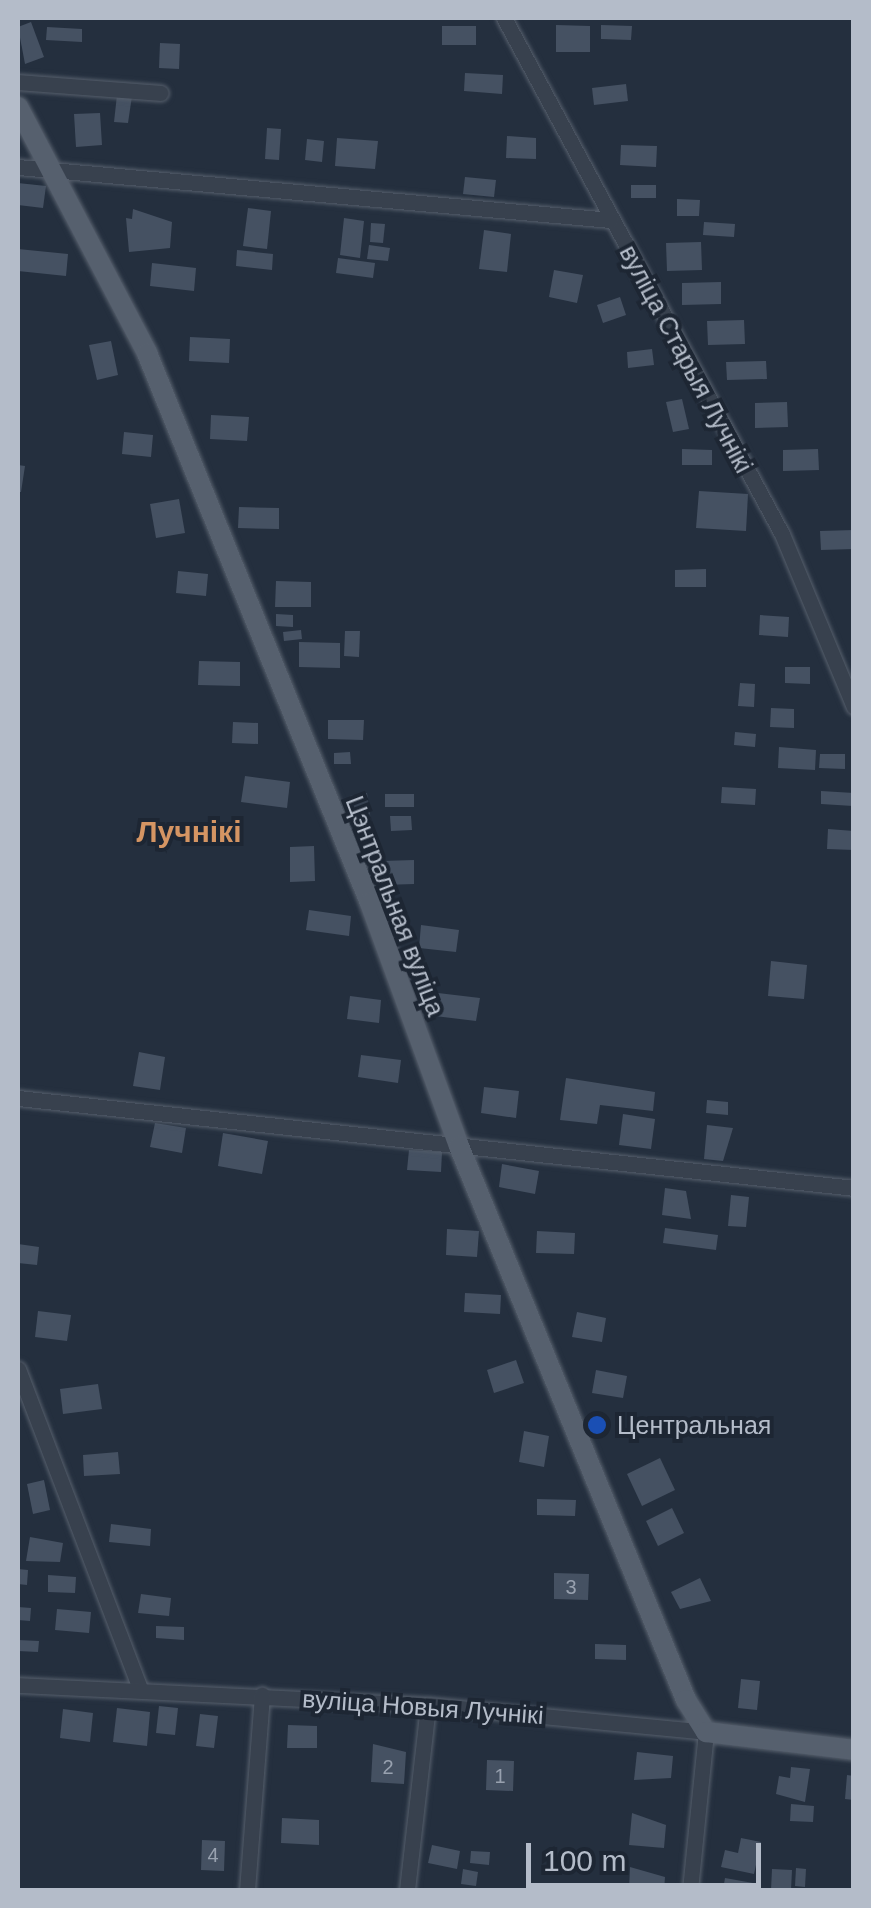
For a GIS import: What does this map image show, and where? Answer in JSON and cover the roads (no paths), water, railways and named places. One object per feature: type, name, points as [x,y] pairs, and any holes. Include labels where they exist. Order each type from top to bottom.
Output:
[{"type":"main road","name":"Цэнтральная вуліца","points":[[18,107],[148,354],[370,904],[458,1146],[686,1700],[706,1732]]},
{"type":"main road","points":[[706,1732],[854,1750]]},
{"type":"street","name":"вуліца Старыя Лучнікі","points":[[504,18],[782,534],[854,707]]},
{"type":"street","points":[[18,82],[161,92]]},
{"type":"street","points":[[18,168],[611,220]]},
{"type":"street","points":[[18,1098],[854,1188]]},
{"type":"street","points":[[18,1369],[140,1688]]},
{"type":"street","name":"вуліца Новыя Лучнікі","points":[[18,1684],[428,1705],[706,1732]]},
{"type":"street","points":[[247,1890],[262,1694]]},
{"type":"street","points":[[406,1890],[428,1705]]},
{"type":"street","points":[[690,1890],[706,1732]]},
{"type":"place","name":"Центральная","points":[[597,1425]]},
{"type":"district","name":"Лучнікі","points":[[189,832]]}]
